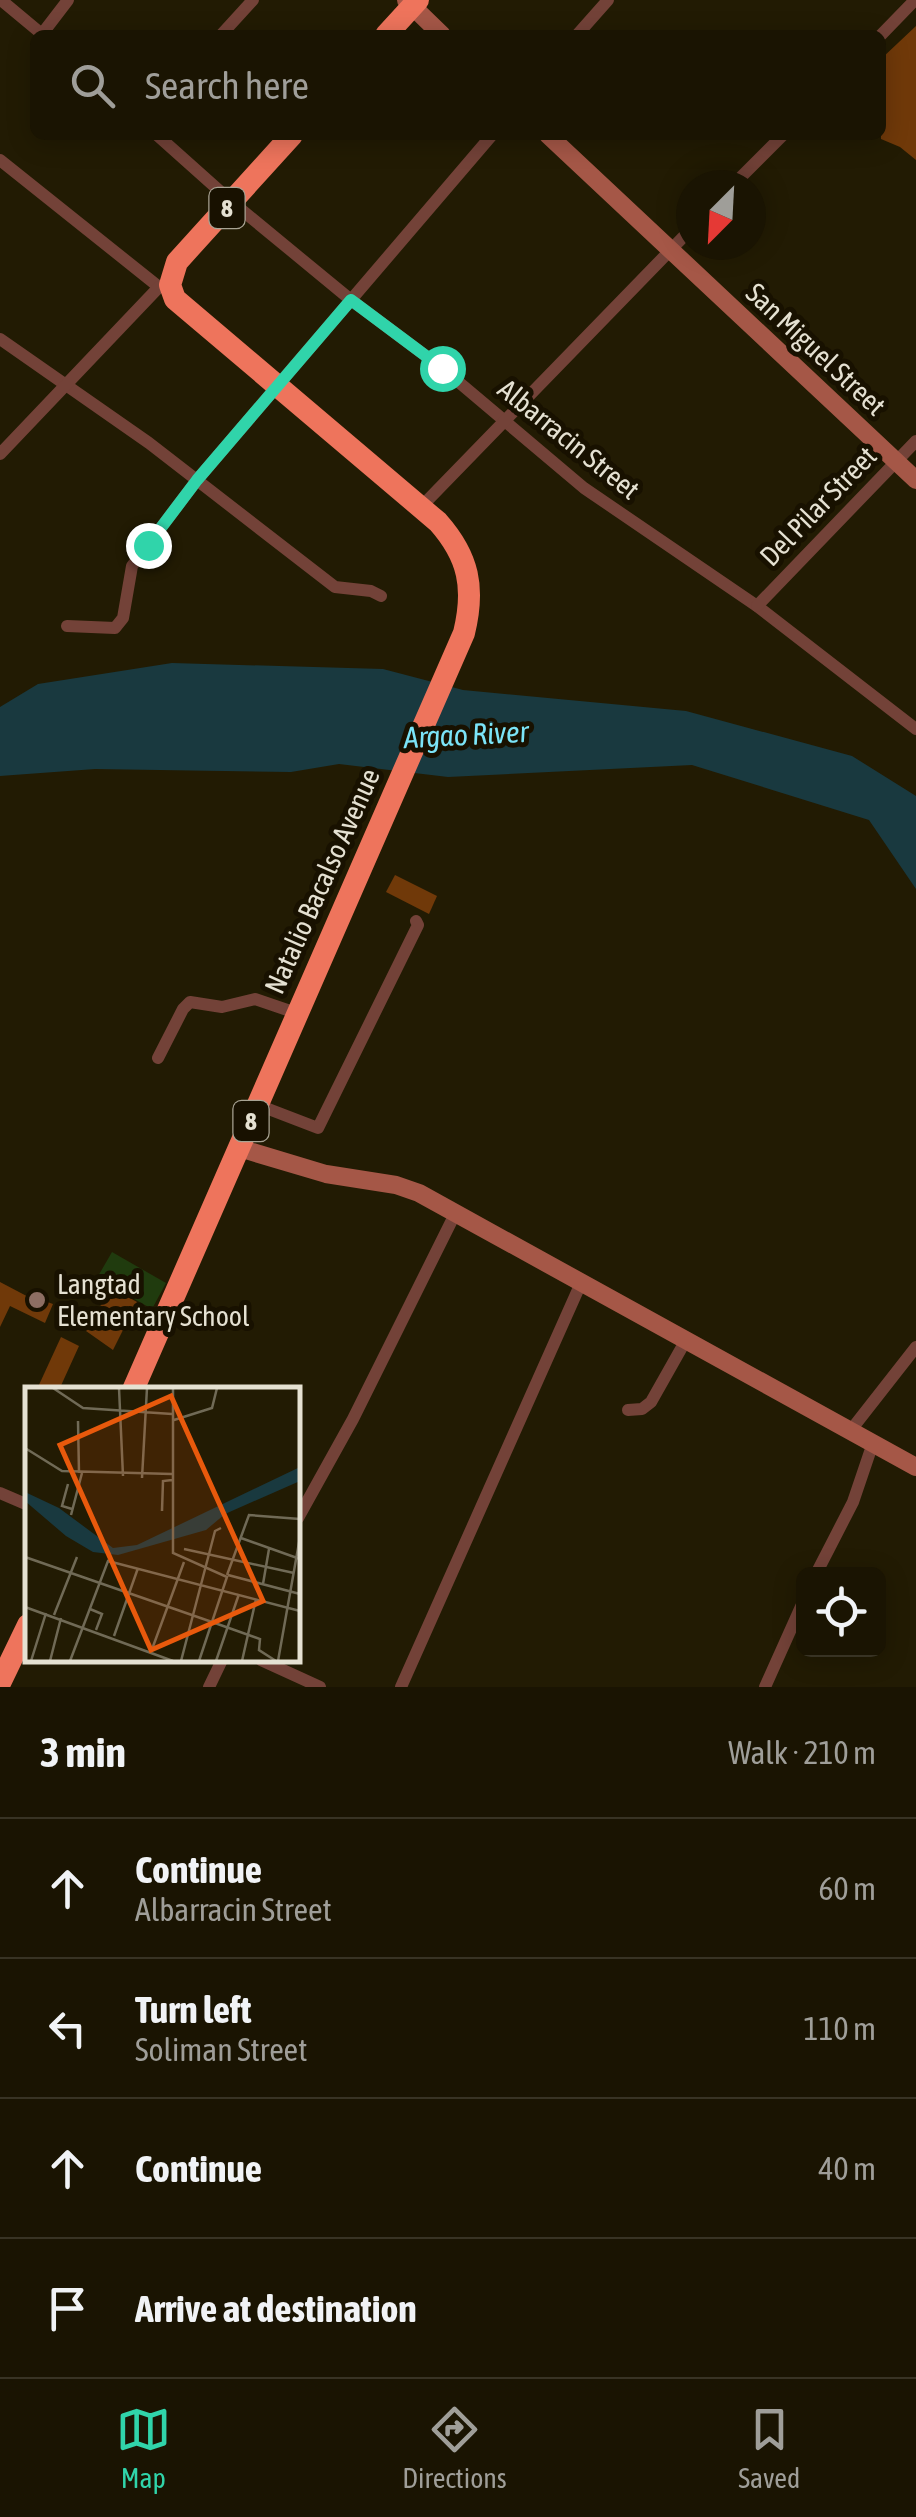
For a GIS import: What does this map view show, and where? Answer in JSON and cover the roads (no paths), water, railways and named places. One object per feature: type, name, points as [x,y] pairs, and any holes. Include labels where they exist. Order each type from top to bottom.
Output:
[{"type":"highway","points":[[390,30],[412,2]]},
{"type":"highway","name":"8","points":[[164,286],[178,262],[288,140]]},
{"type":"highway","name":"Natalio Bacalso Avenue","points":[[134,1387],[464,632],[470,606],[465,560],[453,539],[422,506],[186,311],[164,286]]},
{"type":"highway","points":[[0,1683],[25,1631]]},
{"type":"street","points":[[1,0],[36,30]]},
{"type":"street","points":[[46,30],[68,0]]},
{"type":"street","points":[[226,30],[254,0]]},
{"type":"street","points":[[581,30],[608,0]]},
{"type":"street","points":[[886,30],[915,0]]},
{"type":"street","points":[[412,2],[437,30]]},
{"type":"street","name":"Albarracin Street","points":[[162,140],[232,202],[506,420],[584,488],[756,606],[916,729]]},
{"type":"street","points":[[67,626],[115,628],[123,618],[132,566],[197,480],[488,140]]},
{"type":"street","name":"San Miguel Street","points":[[553,140],[916,480]]},
{"type":"street","points":[[748,170],[779,140]]},
{"type":"street","points":[[0,160],[164,286],[0,454]]},
{"type":"street","points":[[422,506],[676,245]]},
{"type":"street","points":[[0,340],[66,383],[335,587],[382,596]]},
{"type":"street","name":"Del Pilar Street","points":[[756,606],[916,441]]},
{"type":"street","points":[[258,1105],[318,1128],[418,925],[416,920]]},
{"type":"street","points":[[158,1058],[190,1002],[222,1007],[255,999],[296,1014]]},
{"type":"street","points":[[239,1148],[326,1174],[396,1185],[456,1212],[916,1468]]},
{"type":"street","points":[[300,1514],[456,1212]]},
{"type":"street","points":[[401,1687],[581,1283]]},
{"type":"street","points":[[628,1410],[642,1409],[651,1402],[686,1340]]},
{"type":"street","points":[[850,1430],[916,1347]]},
{"type":"street","points":[[820,1567],[853,1502],[873,1443]]},
{"type":"street","points":[[0,1493],[25,1503]]},
{"type":"street","points":[[765,1687],[796,1618]]},
{"type":"street","points":[[209,1687],[221,1662]]},
{"type":"street","points":[[265,1662],[320,1687]]},
{"type":"water","name":"Argao River","points":[[172,663],[383,669],[463,690],[686,711],[852,756],[916,796],[916,889],[869,820],[692,765],[448,777],[339,764],[291,772],[95,769],[0,776],[0,707],[38,684]]},
{"type":"place","name":"Langtad Elementary School","points":[[37,1300]]}]
